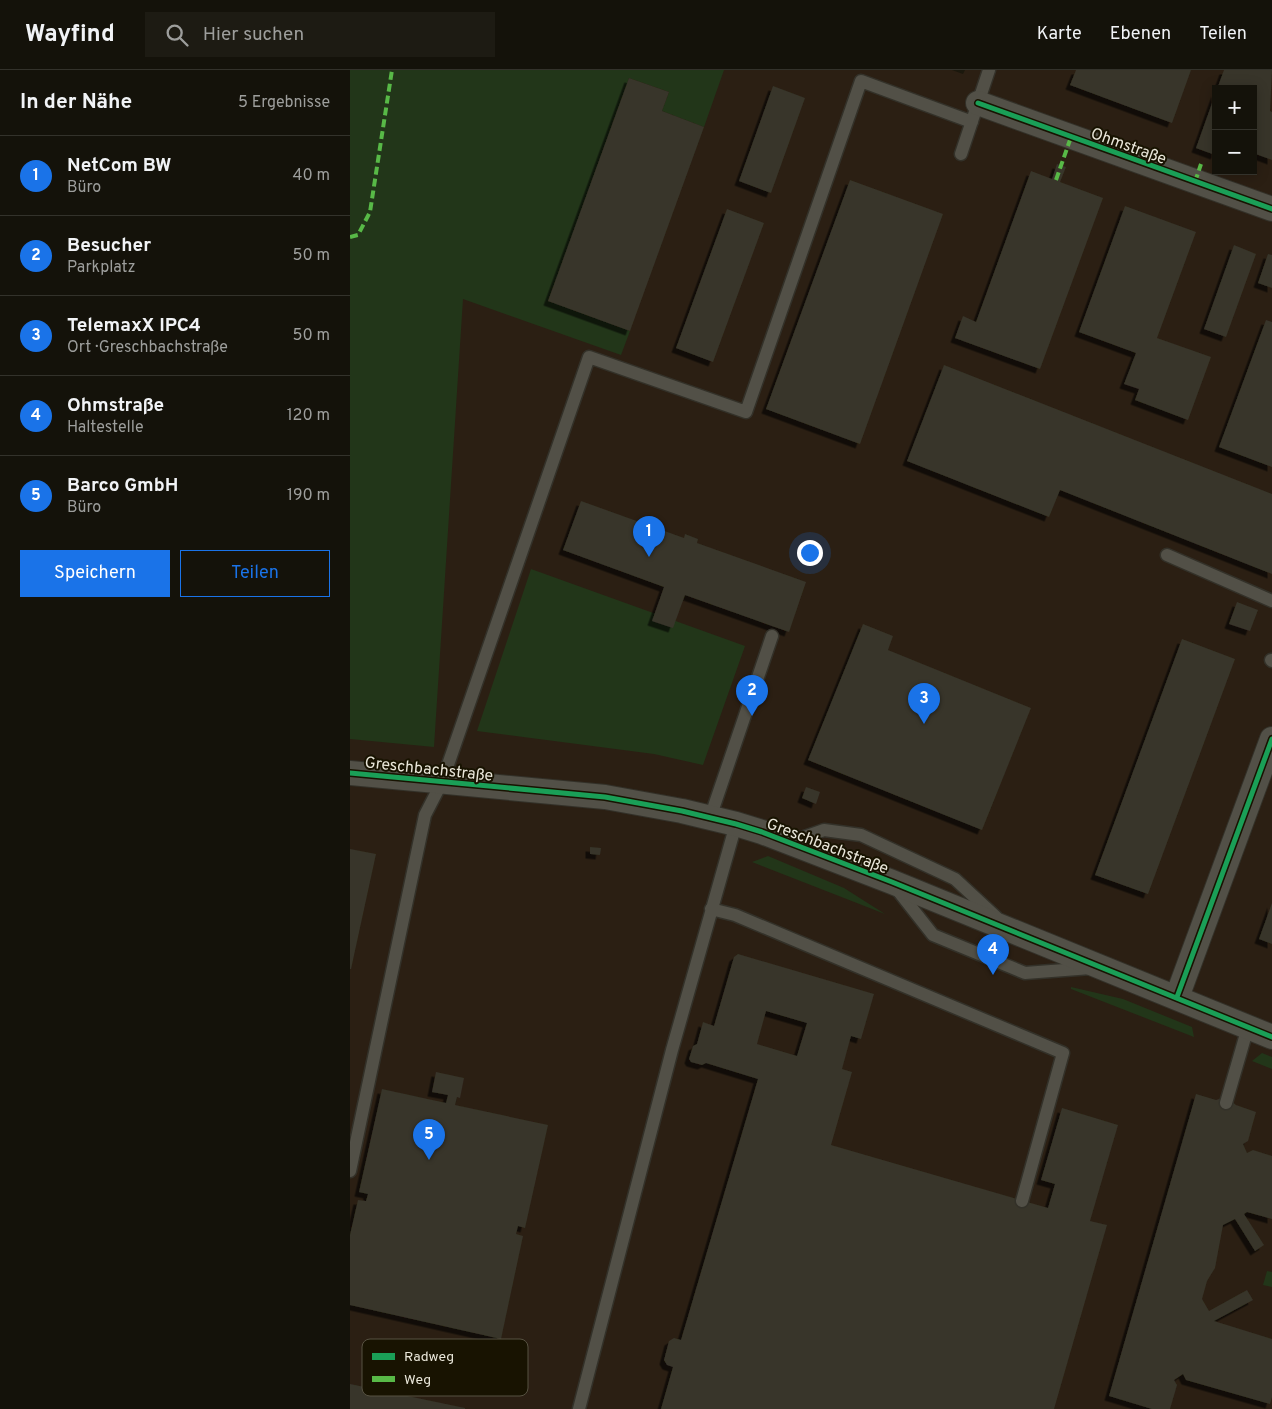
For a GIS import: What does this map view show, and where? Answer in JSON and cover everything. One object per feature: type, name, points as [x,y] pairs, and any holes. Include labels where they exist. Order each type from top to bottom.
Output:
[{"type":"street","name":"Ohmstraße","points":[[975,112],[1272,209]]},
{"type":"street","points":[[1177,997],[1272,739]]},
{"type":"street","name":"Greschbachstraße","points":[[350,773],[605,797],[736,824],[892,882],[1272,1037]]},
{"type":"lane","points":[[961,154],[989,70]]},
{"type":"lane","points":[[350,1171],[425,815],[442,782],[589,357],[746,412],[860,81],[975,112]]},
{"type":"lane","points":[[1167,555],[1272,601]]},
{"type":"lane","points":[[710,818],[772,636]]},
{"type":"lane","points":[[579,1409],[670,1060],[736,824]]},
{"type":"lane","points":[[788,842],[824,830],[861,835],[955,879],[1010,931]]},
{"type":"lane","points":[[892,882],[933,936],[1025,974],[1102,967]]},
{"type":"lane","points":[[711,910],[744,918],[1063,1052],[1022,1200]]},
{"type":"lane","points":[[1226,1103],[1248,1027]]},
{"type":"shaded area","points":[[478,70],[952,70],[963,74],[965,70],[1272,70],[1272,1409],[350,1409],[350,738]]},
{"type":"green space","points":[[350,70],[724,70],[704,127],[662,111],[669,92],[629,78],[548,301],[630,331],[621,355],[463,299],[434,747],[350,739]]},
{"type":"green space","points":[[531,569],[745,646],[703,765],[654,754],[477,731]]},
{"type":"green space","points":[[768,856],[844,888],[885,914],[752,862]]},
{"type":"green space","points":[[1071,987],[1123,999],[1192,1027],[1194,1037],[1071,989]]},
{"type":"green space","points":[[1262,1053],[1272,1057],[1272,1069],[1252,1061]]},
{"type":"green space","points":[[1267,1271],[1272,1272],[1272,1287],[1263,1285]]},
{"type":"building","points":[[1076,70],[1191,70],[1172,123],[1070,85]]},
{"type":"building","points":[[1224,70],[1272,70],[1270,111],[1272,112],[1272,160],[1257,154],[1257,85],[1218,85]]},
{"type":"building","points":[[629,78],[669,92],[662,111],[704,127],[630,331],[548,301]]},
{"type":"building","points":[[773,86],[805,98],[771,193],[739,181]]},
{"type":"building","points":[[1212,103],[1212,154],[1196,148]]},
{"type":"building","points":[[1057,164],[1066,167],[1060,182],[1103,198],[1040,369],[955,338],[963,316],[976,322],[1031,171],[1052,179]]},
{"type":"building","points":[[850,180],[943,214],[860,444],[766,409]]},
{"type":"building","points":[[1125,206],[1196,232],[1157,338],[1211,357],[1188,420],[1135,400],[1139,389],[1124,384],[1136,353],[1079,332]]},
{"type":"building","points":[[727,209],[764,223],[713,362],[676,348]]},
{"type":"building","points":[[1234,245],[1256,254],[1226,337],[1204,329]]},
{"type":"building","points":[[1268,254],[1272,255],[1272,288],[1258,283]]},
{"type":"building","points":[[1266,320],[1272,322],[1272,467],[1219,447]]},
{"type":"building","points":[[944,365],[1272,494],[1272,574],[1060,490],[1049,517],[907,461]]},
{"type":"building","points":[[581,501],[684,538],[685,534],[698,539],[697,543],[806,582],[789,632],[685,595],[673,628],[652,621],[664,587],[563,550]]},
{"type":"building","points":[[1237,602],[1258,610],[1250,631],[1229,624]]},
{"type":"building","points":[[863,624],[893,636],[888,650],[1031,708],[982,830],[808,760]]},
{"type":"building","points":[[1182,639],[1235,659],[1148,894],[1095,875]]},
{"type":"building","points":[[806,787],[820,792],[816,804],[802,798]]},
{"type":"building","points":[[590,847],[601,848],[600,855],[590,854]]},
{"type":"building","points":[[350,849],[376,854],[351,969],[350,969]]},
{"type":"building","points":[[1272,903],[1272,944],[1259,939]]},
{"type":"building","points":[[738,954],[874,994],[861,1039],[851,1036],[842,1069],[852,1072],[831,1145],[1048,1208],[1055,1184],[1041,1180],[1062,1108],[1118,1125],[1090,1221],[1107,1225],[1054,1409],[661,1409],[673,1367],[667,1365],[664,1360],[669,1341],[674,1338],[681,1340],[758,1079],[706,1063],[702,1065],[691,1062],[689,1059],[693,1046],[697,1044],[703,1022],[714,1026],[734,957]],"holes":[[[766,1011],[807,1023],[797,1056],[757,1044]]]},
{"type":"building","points":[[436,1072],[464,1078],[460,1098],[457,1097],[455,1105],[548,1125],[525,1228],[518,1226],[516,1234],[523,1236],[501,1339],[350,1305],[350,1235],[358,1200],[366,1201],[368,1194],[359,1192],[382,1089],[446,1103],[448,1095],[432,1092]]},
{"type":"building","points":[[1196,1094],[1216,1100],[1222,1098],[1256,1112],[1248,1141],[1243,1144],[1247,1153],[1253,1150],[1272,1156],[1272,1219],[1247,1212],[1244,1214],[1264,1245],[1255,1251],[1235,1219],[1223,1225],[1215,1268],[1207,1281],[1202,1299],[1209,1311],[1247,1290],[1253,1300],[1214,1321],[1272,1339],[1272,1397],[1270,1404],[1186,1380],[1183,1374],[1174,1380],[1177,1385],[1170,1409],[1152,1409],[1109,1396]]},
{"type":"building","points":[[350,1384],[362,1387],[362,1396],[408,1396],[465,1408],[465,1409],[350,1409]]},
{"type":"marked path","points":[[350,237],[358,235],[370,212],[392,70]]},
{"type":"marked path","points":[[1056,180],[1071,137]]},
{"type":"marked path","points":[[1195,182],[1201,164]]},
{"type":"cycle path","points":[[978,103],[1272,209]]},
{"type":"cycle path","points":[[1177,997],[1272,739]]},
{"type":"cycle path","points":[[350,773],[605,797],[682,811],[736,824],[762,832],[892,882],[1272,1037]]},
{"type":"place","name":"NetCom BW","points":[[649,557]]},
{"type":"place","name":"Besucher","points":[[752,716]]},
{"type":"place","name":"TelemaxX IPC4","points":[[924,724]]},
{"type":"place","name":"Ohmstraße","points":[[993,975]]},
{"type":"place","name":"Barco GmbH","points":[[429,1160]]}]
